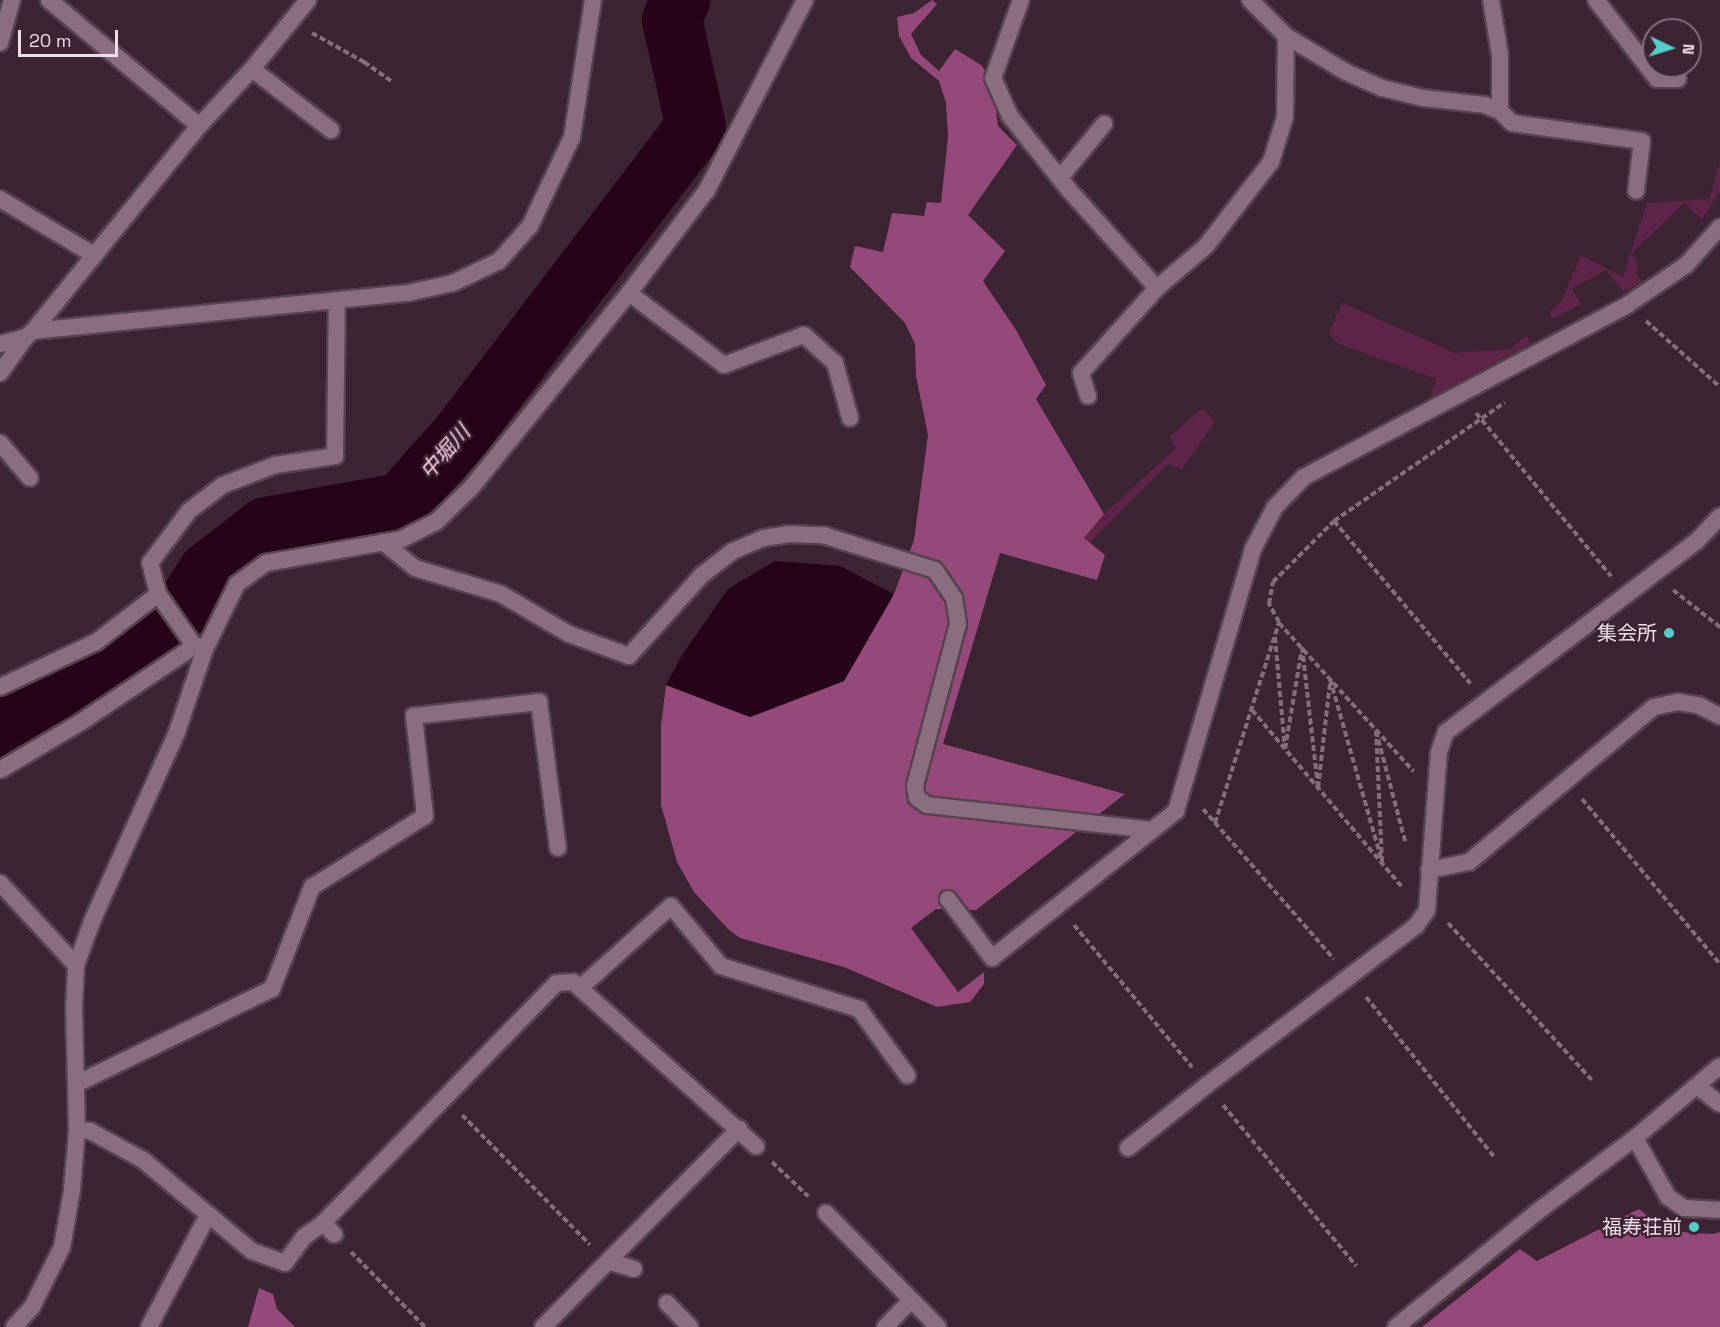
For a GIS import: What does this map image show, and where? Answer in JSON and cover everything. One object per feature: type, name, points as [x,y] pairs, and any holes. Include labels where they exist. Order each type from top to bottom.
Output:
[{"type":"street","points":[[0,43],[12,0]]},
{"type":"street","points":[[49,0],[199,126]]},
{"type":"street","points":[[0,373],[199,126],[252,69],[308,0]]},
{"type":"street","points":[[0,345],[30,334],[408,293],[453,283],[499,261],[530,226],[572,137],[593,0]]},
{"type":"street","points":[[14,1327],[32,1307],[62,1247],[72,1190],[77,1130],[74,1008],[76,965],[93,919],[177,732],[195,648],[237,584],[266,562],[402,539],[436,522],[471,488],[629,293],[707,190],[806,0]]},
{"type":"street","points":[[1021,0],[993,78],[1010,116],[1060,178],[1157,288]]},
{"type":"street","points":[[1250,0],[1286,36],[1346,72],[1382,88],[1423,98],[1485,105],[1500,111],[1512,123],[1642,141],[1636,191]]},
{"type":"street","points":[[1491,0],[1500,55],[1500,111]]},
{"type":"street","points":[[1596,0],[1657,80],[1678,79]]},
{"type":"street","points":[[1088,396],[1080,373],[1157,288],[1206,246],[1270,162],[1285,117],[1286,36]]},
{"type":"street","points":[[252,69],[331,130]]},
{"type":"street","points":[[1060,178],[1104,124]]},
{"type":"street","points":[[0,199],[94,255]]},
{"type":"street","points":[[948,899],[992,958],[1176,811],[1253,549],[1275,507],[1304,477],[1627,305],[1686,265],[1720,227]]},
{"type":"street","points":[[629,293],[724,365],[804,335],[835,363],[850,418]]},
{"type":"street","points":[[195,648],[158,594],[150,563],[189,511],[223,485],[275,465],[336,456],[337,300]]},
{"type":"street","points":[[0,443],[30,478]]},
{"type":"street","points":[[1128,1148],[1207,1084],[1416,926],[1426,907],[1439,752],[1446,732],[1697,541],[1720,516]]},
{"type":"street","points":[[383,542],[415,568],[501,594],[569,634],[629,656],[702,575],[733,551],[764,538],[788,534],[823,535],[935,570],[954,598],[958,624],[915,786],[917,798],[927,805],[1152,830]]},
{"type":"street","points":[[0,687],[96,642],[158,594]]},
{"type":"street","points":[[0,770],[81,722],[195,648]]},
{"type":"street","points":[[76,1084],[272,989],[312,887],[425,816],[414,716],[539,702],[558,848]]},
{"type":"street","points":[[1430,870],[1469,862],[1654,707],[1678,702],[1698,705],[1720,716]]},
{"type":"street","points":[[0,883],[76,965]]},
{"type":"street","points":[[580,988],[671,906],[721,966],[859,1009],[907,1075]]},
{"type":"street","points":[[77,1130],[90,1131],[143,1160],[252,1251],[285,1263],[304,1237],[329,1228],[556,982],[573,982],[756,1146]]},
{"type":"street","points":[[1396,1327],[1537,1212],[1635,1138],[1720,1066]]},
{"type":"street","points":[[1697,1086],[1720,1104]]},
{"type":"street","points":[[543,1327],[604,1257],[739,1130]]},
{"type":"street","points":[[1635,1138],[1668,1197],[1684,1208],[1720,1210]]},
{"type":"street","points":[[826,1213],[938,1327]]},
{"type":"street","points":[[149,1327],[208,1215]]},
{"type":"street","points":[[604,1257],[634,1269]]},
{"type":"street","points":[[885,1327],[911,1300]]},
{"type":"street","points":[[667,1303],[690,1327]]},
{"type":"path","points":[[291,21],[364,62],[391,81]]},
{"type":"path","points":[[1642,318],[1720,387]]},
{"type":"path","points":[[1435,796],[1279,622],[1269,604],[1273,582],[1334,521],[1507,400]]},
{"type":"path","points":[[1481,420],[1626,595]]},
{"type":"path","points":[[1334,521],[1463,675]]},
{"type":"path","points":[[1653,574],[1720,627]]},
{"type":"path","points":[[1279,622],[1215,823],[1350,976],[1495,1158]]},
{"type":"path","points":[[1275,635],[1285,749]]},
{"type":"path","points":[[1285,749],[1302,647]]},
{"type":"path","points":[[1302,647],[1318,788]]},
{"type":"path","points":[[1318,788],[1330,679]]},
{"type":"path","points":[[1330,679],[1382,862]]},
{"type":"path","points":[[1252,710],[1382,862],[1592,1080]]},
{"type":"path","points":[[1376,731],[1406,845]]},
{"type":"path","points":[[1376,731],[1382,862]]},
{"type":"path","points":[[1567,780],[1720,964]]},
{"type":"path","points":[[1058,906],[1356,1266]]},
{"type":"path","points":[[448,1101],[604,1257]]},
{"type":"path","points":[[756,1146],[826,1213]]},
{"type":"path","points":[[329,1228],[425,1327]]},
{"type":"shaded area","points":[[932,0],[937,4],[911,34],[921,55],[939,71],[955,49],[981,65],[1002,95],[996,109],[998,126],[1017,145],[968,215],[1005,251],[983,281],[1016,330],[1046,385],[1036,399],[1104,514],[1084,538],[1105,555],[1097,580],[1000,553],[943,744],[1125,794],[976,910],[936,909],[911,928],[958,992],[984,972],[984,984],[970,1002],[937,1007],[844,967],[740,938],[728,929],[694,892],[677,862],[661,805],[661,726],[666,685],[750,717],[844,681],[894,594],[914,540],[928,435],[916,376],[915,344],[905,323],[850,267],[855,246],[883,252],[892,213],[924,216],[927,202],[941,203],[948,137],[946,103],[939,81],[911,58],[899,36],[897,17],[914,13]]},
{"type":"shaded area","points":[[1720,162],[1720,191],[1702,219],[1684,203],[1631,254],[1638,264],[1636,274],[1642,282],[1623,292],[1606,270],[1572,289],[1581,304],[1553,319],[1549,312],[1561,302],[1581,255],[1623,277],[1647,203],[1709,199]]},
{"type":"shaded area","points":[[1342,303],[1455,353],[1511,349],[1526,335],[1531,343],[1431,397],[1436,379],[1337,343],[1329,333]]},
{"type":"shaded area","points":[[1203,408],[1215,422],[1182,469],[1168,464],[1089,543],[1084,538],[1104,514],[1176,448],[1170,436]]},
{"type":"shaded area","points":[[775,561],[840,566],[894,594],[844,681],[750,717],[666,685],[682,655],[728,589]]},
{"type":"shaded area","points":[[1639,1209],[1668,1231],[1713,1234],[1720,1232],[1720,1327],[1422,1327],[1520,1249],[1537,1261]]},
{"type":"shaded area","points":[[259,1288],[273,1294],[277,1309],[295,1327],[248,1327]]},
{"type":"waterway","name":"中堀川","points":[[0,730],[30,714],[119,655],[186,606],[208,572],[266,527],[401,503],[462,434],[696,127],[672,20],[680,0]]},
{"type":"place","name":"集会所","points":[[1669,633]]},
{"type":"place","name":"福寿荘前","points":[[1694,1227]]}]
